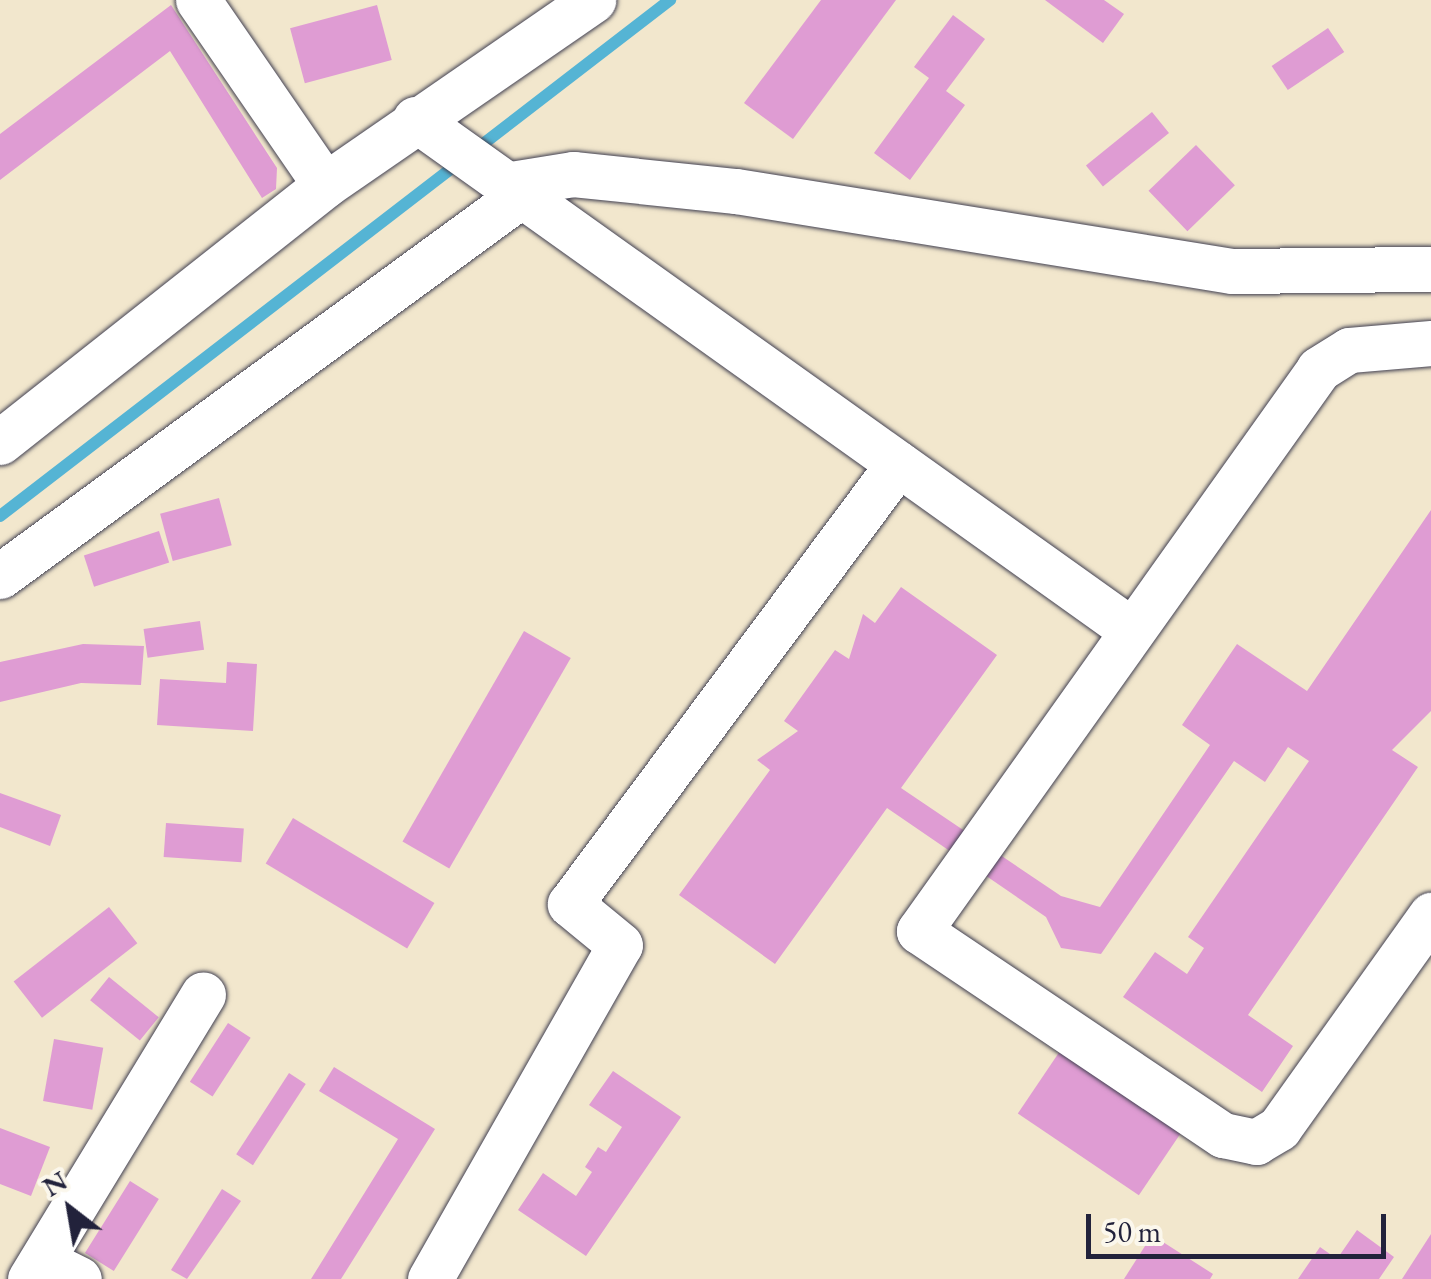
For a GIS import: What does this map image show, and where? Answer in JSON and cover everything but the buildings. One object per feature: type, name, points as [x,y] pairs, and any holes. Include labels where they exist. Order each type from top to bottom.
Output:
[{"type":"street","points":[[198,0],[325,185]]},
{"type":"street","points":[[0,576],[472,161],[593,0]]},
{"type":"street","points":[[472,161],[1130,629]]},
{"type":"street","points":[[0,442],[325,185],[472,161],[736,191],[1232,271],[1431,269]]},
{"type":"street","points":[[1431,343],[1349,350],[1319,368],[919,931],[1223,1135],[1256,1142],[1279,1128],[1431,915]]},
{"type":"street","points":[[430,1279],[620,945],[570,904],[898,464]]},
{"type":"street","points":[[51,1273],[203,996]]},
{"type":"waterway","points":[[0,516],[670,0]]}]
